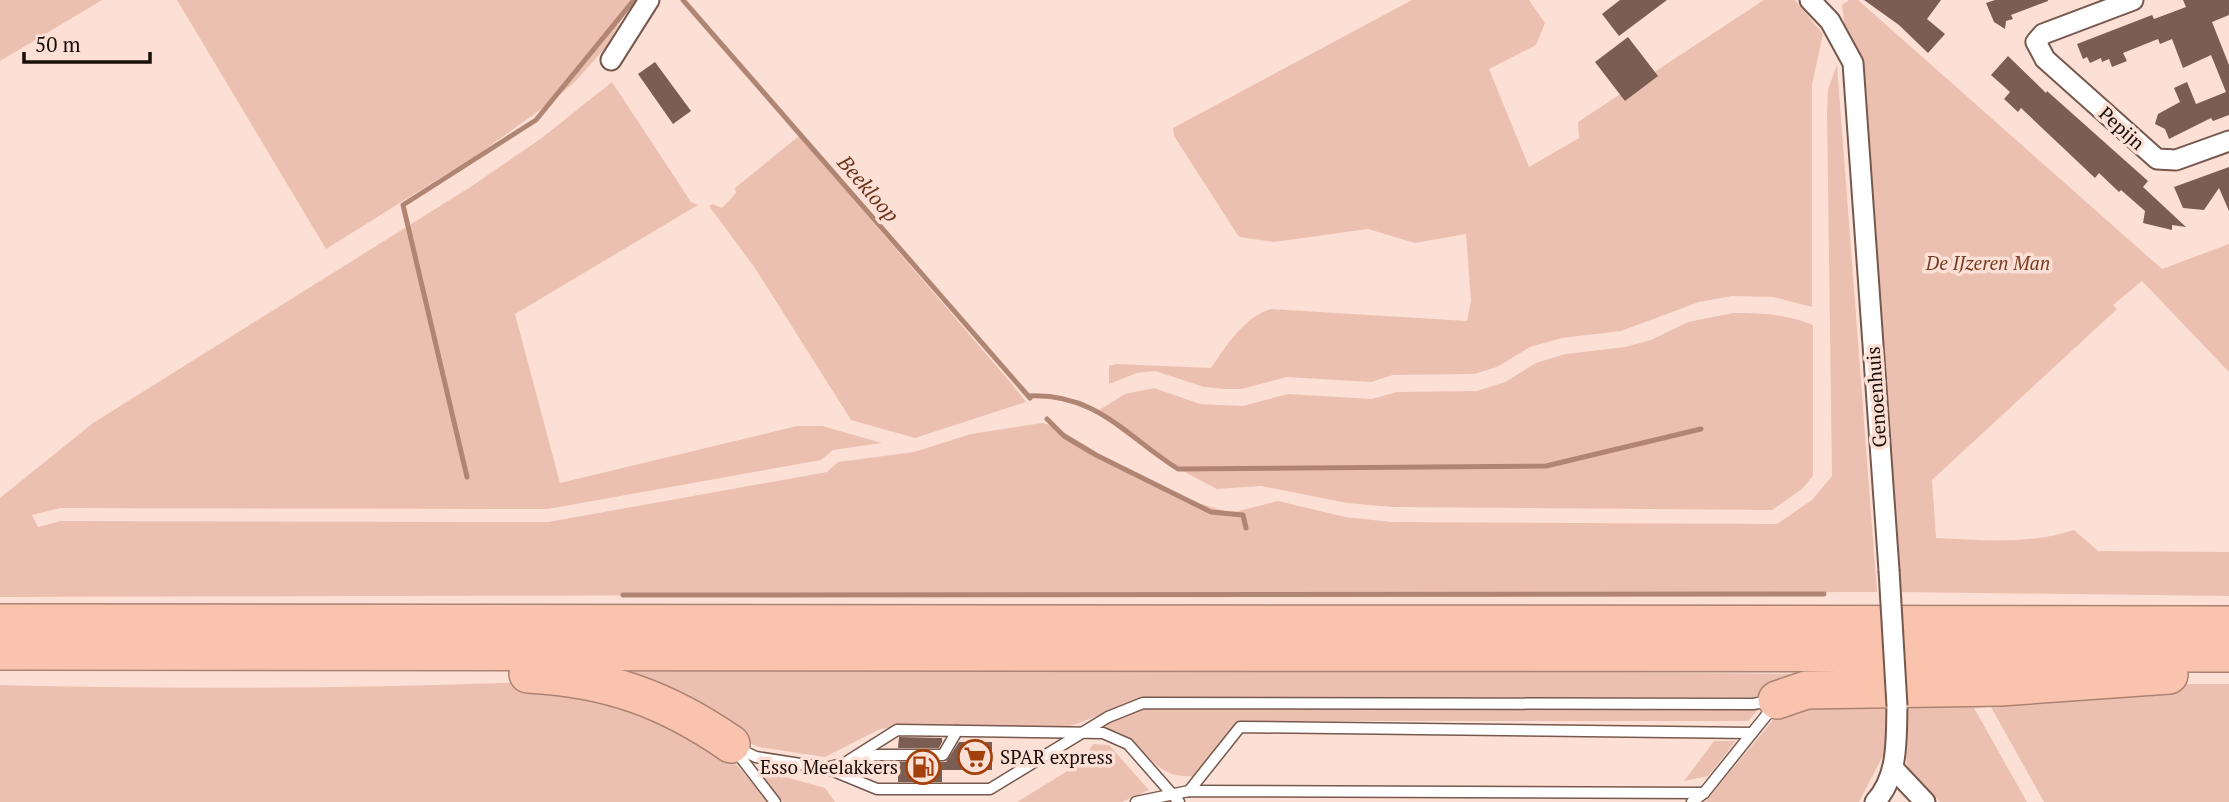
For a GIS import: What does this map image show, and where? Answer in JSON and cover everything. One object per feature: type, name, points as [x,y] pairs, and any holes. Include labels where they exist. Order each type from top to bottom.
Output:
[{"type":"highway","points":[[0,623],[2229,625]]},
{"type":"highway","points":[[0,651],[2229,653]]},
{"type":"highway","points":[[340,652],[429,668],[554,675],[594,681],[654,699],[692,718],[731,744]]},
{"type":"highway","points":[[1777,700],[1806,690],[2000,687],[2229,672]]},
{"type":"street","points":[[611,60],[649,0]]},
{"type":"street","name":"Genoenhuis","points":[[1810,0],[1830,21],[1853,63],[1897,706],[1893,768],[1882,794],[1875,802]]},
{"type":"street","name":"Pepijn","points":[[2133,0],[2043,34],[2036,42],[2045,59],[2157,159],[2176,160],[2229,141]]},
{"type":"street","points":[[1893,768],[1925,802]]},
{"type":"lane","points":[[731,744],[756,757],[826,768],[877,789],[990,789],[1087,733],[1108,717],[1143,703],[1753,704],[1777,700]]},
{"type":"lane","points":[[1692,802],[1704,793],[1777,700]]},
{"type":"lane","points":[[1136,802],[1175,798],[1189,791],[1240,727],[1752,733]]},
{"type":"lane","points":[[848,761],[897,730],[1087,733],[1115,736],[1128,744],[1175,798]]},
{"type":"lane","points":[[826,768],[876,755],[943,755],[957,731]]},
{"type":"lane","points":[[731,744],[775,802]]},
{"type":"lane","points":[[1189,791],[1704,793]]},
{"type":"green space","points":[[0,0],[102,0],[0,61]]},
{"type":"green space","points":[[177,0],[633,0],[606,47],[575,82],[547,105],[480,153],[326,249]]},
{"type":"green space","points":[[1412,0],[1529,0],[1545,23],[1536,45],[1489,69],[1529,167],[1579,138],[1578,122],[1764,0],[1795,0],[1823,34],[1812,85],[1812,307],[1773,297],[1732,296],[1699,302],[1621,331],[1562,338],[1530,347],[1497,367],[1474,374],[1393,375],[1371,382],[1287,377],[1241,389],[1224,389],[1204,387],[1155,371],[1137,373],[1109,384],[1109,366],[1116,364],[1211,368],[1244,325],[1271,309],[1467,321],[1471,301],[1466,234],[1415,243],[1368,229],[1274,242],[1239,237],[1174,136],[1173,128]]},
{"type":"green space","name":"De IJzeren Man","points":[[1849,0],[1858,0],[2162,269],[2229,244],[2229,372],[2142,281],[2113,305],[2117,309],[1932,480],[1936,538],[2023,540],[2074,530],[2098,551],[2229,552],[2229,596],[1898,592],[1874,255],[1842,5]]},
{"type":"green space","points":[[1837,65],[1877,592],[0,597],[0,498],[93,423],[472,186],[543,137],[612,82],[691,202],[698,205],[515,314],[560,483],[797,426],[822,426],[882,443],[833,450],[821,460],[548,509],[60,508],[32,515],[38,527],[61,521],[548,522],[827,472],[838,462],[914,452],[971,434],[1042,423],[1054,426],[1125,470],[1185,499],[1231,513],[1278,501],[1345,517],[1391,522],[1777,524],[1812,500],[1832,476],[1827,113],[1828,89]]},
{"type":"green space","points":[[799,136],[1026,402],[915,438],[851,420],[755,268],[709,206],[712,204],[722,208],[736,193],[735,188]]},
{"type":"green space","points":[[1733,313],[1774,315],[1813,325],[1813,476],[1802,489],[1772,510],[1392,507],[1347,503],[1261,486],[1217,489],[1156,457],[1096,412],[1125,394],[1154,388],[1200,404],[1243,406],[1288,394],[1372,399],[1397,392],[1477,391],[1505,382],[1536,363],[1565,354],[1625,347],[1651,340],[1688,322]]},
{"type":"green space","points":[[1249,669],[1804,674],[1805,685],[1754,697],[1144,697],[1061,728],[880,729],[825,757],[759,747],[568,670]]},
{"type":"green space","points":[[556,681],[590,686],[727,754],[769,802],[0,802],[0,685],[278,688]]},
{"type":"green space","points":[[2154,684],[2229,684],[2229,802],[2044,802],[1991,707],[1974,708],[2027,802],[1940,802],[1907,767],[1903,696]]},
{"type":"green space","points":[[1887,695],[1886,750],[1859,802],[1705,802],[1777,715],[1791,704]]},
{"type":"green space","points":[[1146,709],[1758,710],[1748,721],[1240,721],[1195,777],[1174,775],[1163,769],[1127,737],[1107,729],[1106,725],[1120,717]]},
{"type":"green space","points":[[1714,741],[1736,741],[1708,776],[1684,781]]},
{"type":"green space","points":[[1093,744],[1109,745],[1149,790],[1122,802],[1017,802],[1082,762]]},
{"type":"green space","points":[[757,769],[825,788],[835,802],[783,802]]},
{"type":"building","points":[[1620,0],[1667,0],[1619,36],[1602,14]]},
{"type":"building","points":[[1864,0],[1941,0],[1927,19],[1945,34],[1928,53],[1899,25]]},
{"type":"building","points":[[1995,0],[2048,1],[2011,15],[2013,19],[2006,21],[2005,29],[1994,22],[1986,3]]},
{"type":"building","points":[[2183,0],[2229,0],[2229,15],[2212,22],[2229,65],[2229,115],[2213,121],[2211,118],[2169,139],[2165,129],[2155,124],[2158,114],[2180,102],[2174,88],[2187,82],[2196,104],[2226,92],[2211,55],[2183,68],[2172,39],[2160,44],[2158,39],[2123,53],[2127,61],[2112,67],[2109,59],[2102,62],[2101,58],[2090,63],[2087,57],[2083,59],[2077,44],[2152,15],[2154,19],[2186,7]]},
{"type":"building","points":[[1628,37],[1658,76],[1625,101],[1595,62]]},
{"type":"building","points":[[2008,56],[2046,93],[2047,91],[2148,181],[2143,187],[2186,227],[2172,225],[2172,230],[2143,223],[2145,211],[2099,173],[2095,178],[2021,108],[2018,112],[2004,99],[2010,92],[1991,75]]},
{"type":"building","points":[[655,62],[691,111],[673,124],[638,74]]},
{"type":"building","points":[[2229,167],[2229,211],[2219,188],[2204,210],[2183,208],[2174,187]]},
{"type":"building","points":[[899,737],[942,738],[942,742],[939,748],[898,748]]},
{"type":"building","points":[[959,742],[992,742],[992,770],[942,770],[942,782],[898,782],[898,762],[946,762]]},
{"type":"waterway","points":[[467,477],[403,205],[536,120],[634,0]]},
{"type":"waterway","name":"Beekloop","points":[[683,0],[1030,398]]},
{"type":"waterway","points":[[1029,396],[1053,397],[1092,409],[1178,469],[1546,466],[1701,429]]},
{"type":"waterway","name":"Beekloop","points":[[1047,419],[1064,436],[1096,455],[1211,512],[1243,515],[1246,528]]},
{"type":"waterway","points":[[623,595],[1824,594]]},
{"type":"place","name":"SPAR express","points":[[975,757]]},
{"type":"place","name":"Esso Meelakkers","points":[[923,767]]}]
